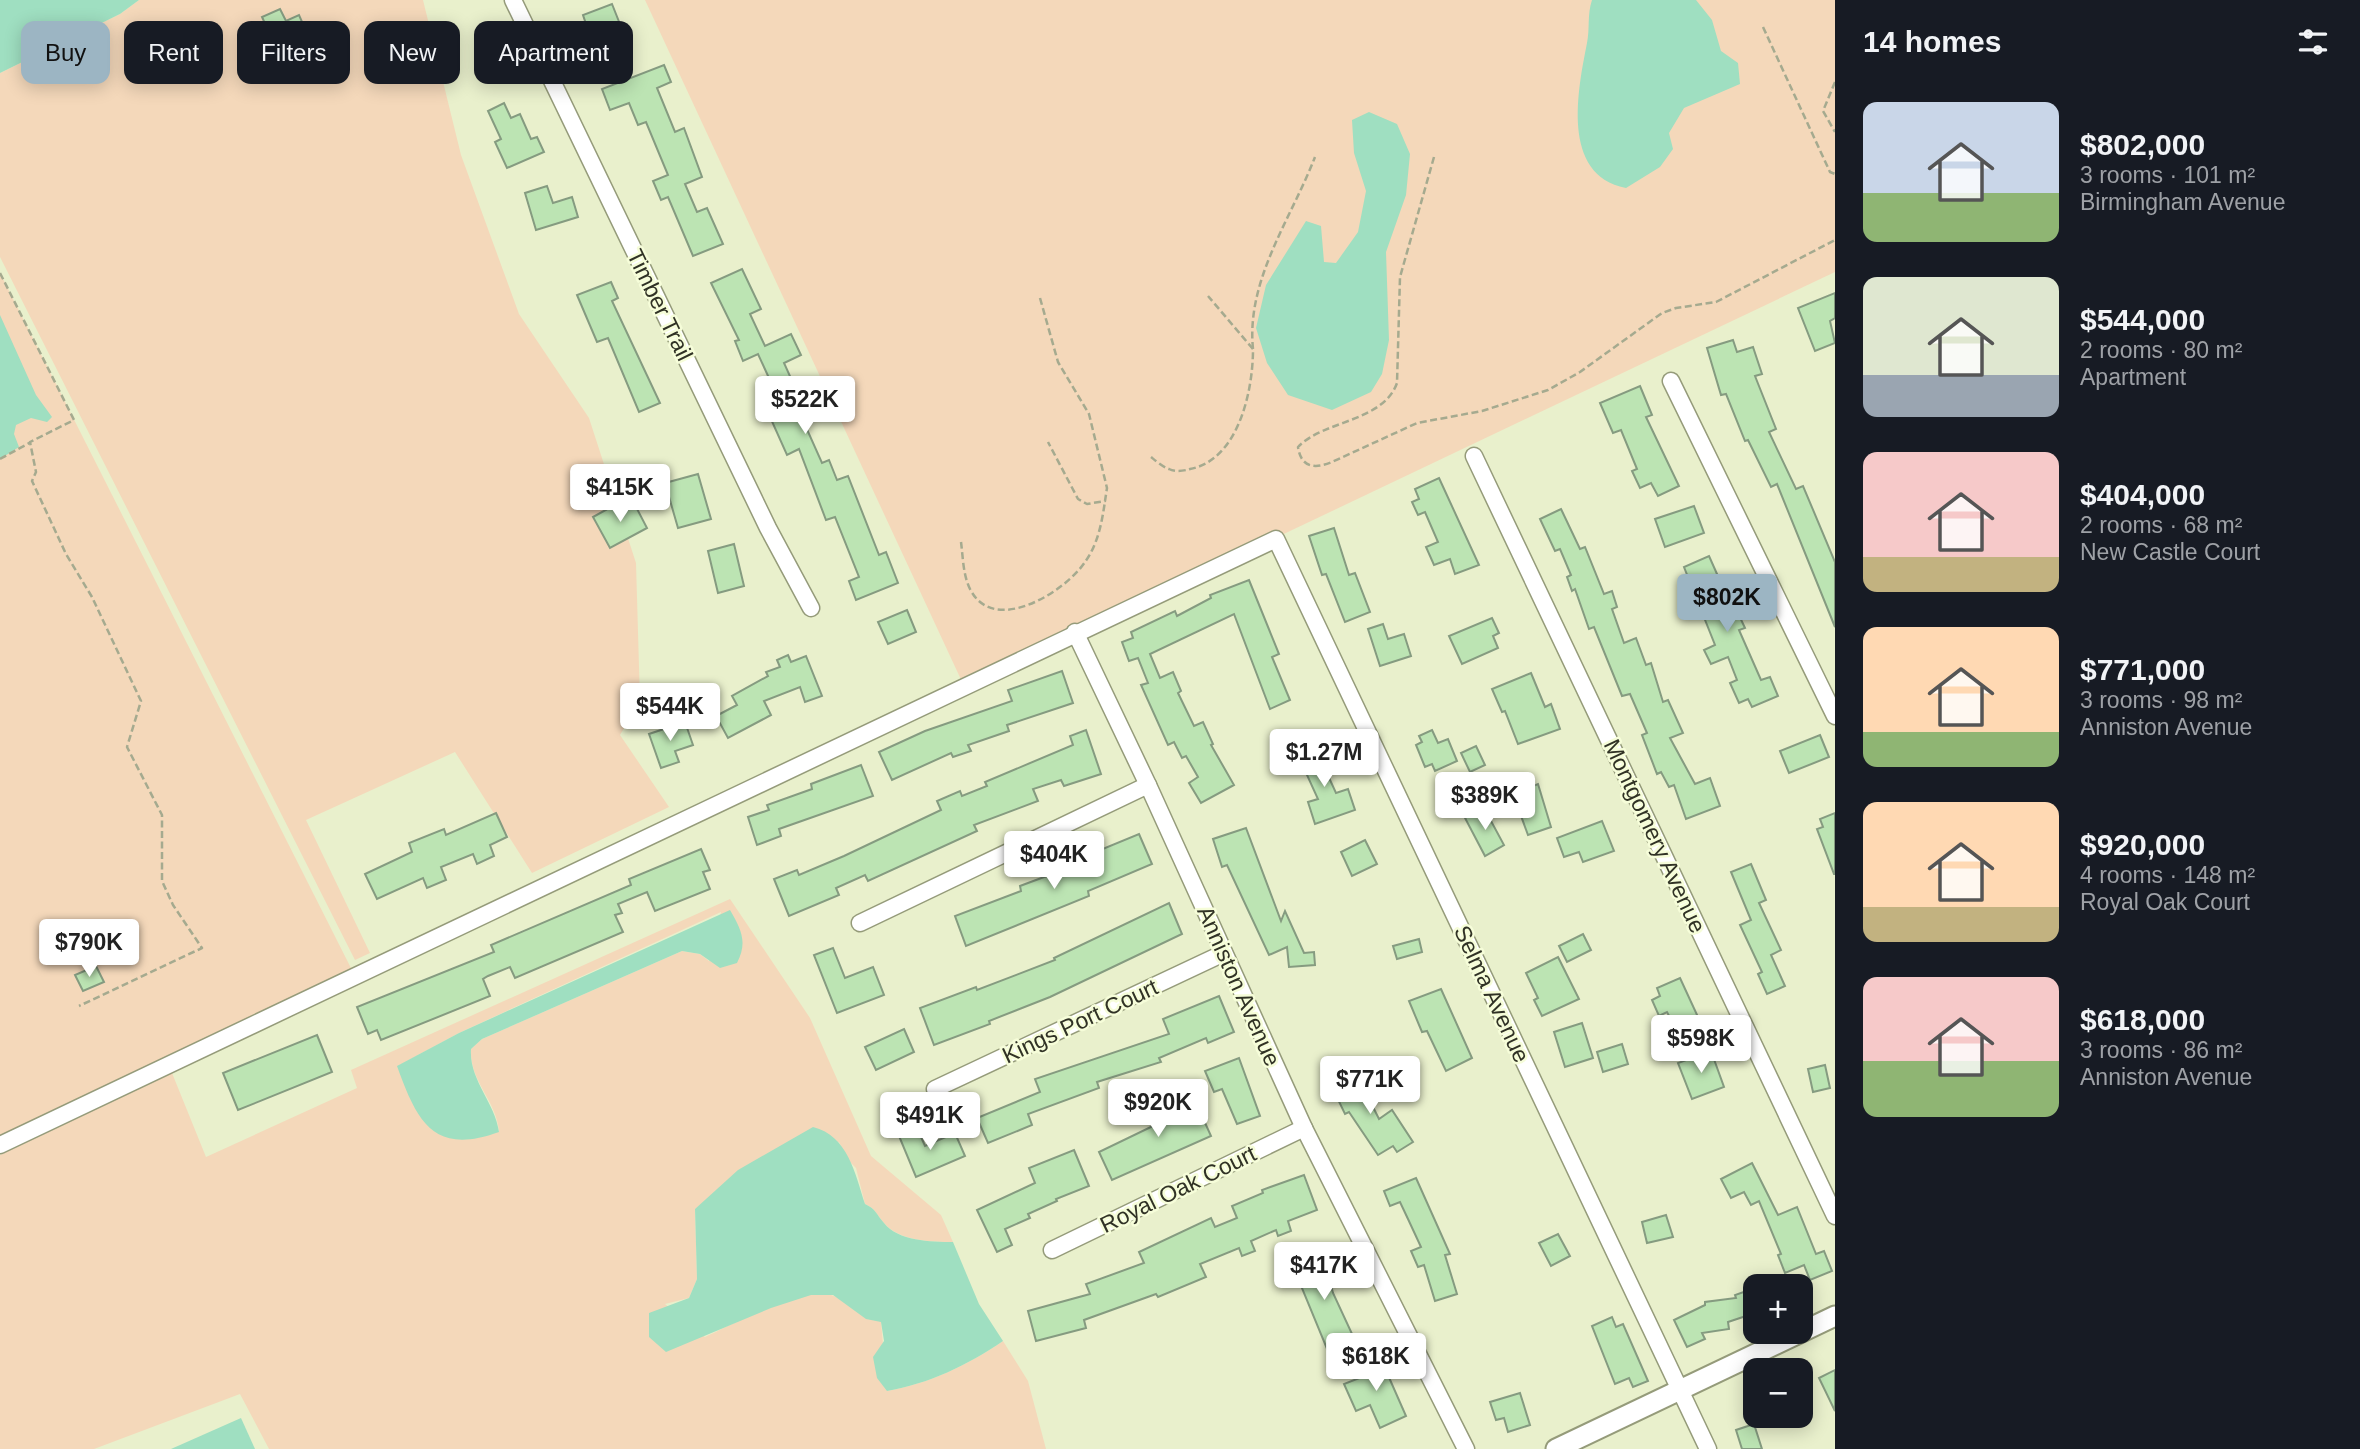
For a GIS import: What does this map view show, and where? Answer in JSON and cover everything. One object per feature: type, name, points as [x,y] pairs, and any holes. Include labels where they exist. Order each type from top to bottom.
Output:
[{"type":"street","name":"Timber Trail","points":[[513,0],[768,528],[811,608]]},
{"type":"street","points":[[1671,381],[1835,716]]},
{"type":"street","name":"Montgomery Avenue","points":[[1474,456],[1835,1216]]},
{"type":"street","name":"Selma Avenue","points":[[1075,632],[1276,539],[1708,1449]]},
{"type":"street","points":[[0,1145],[1075,632]]},
{"type":"street","name":"Anniston Avenue","points":[[1075,632],[1148,785],[1304,1128],[1466,1449]]},
{"type":"street","points":[[860,923],[1148,785]]},
{"type":"street","name":"Kings Port Court","points":[[935,1089],[1224,953]]},
{"type":"street","name":"Royal Oak Court","points":[[1052,1250],[1304,1128]]},
{"type":"street","points":[[1556,1449],[1835,1316]]},
{"type":"path","points":[[1763,27],[1830,172],[1835,174]]},
{"type":"path","points":[[1835,82],[1823,111],[1835,132]]},
{"type":"path","points":[[1151,457],[1169,470],[1184,471],[1207,466],[1222,453],[1236,428],[1250,387],[1253,349],[1250,322],[1261,278],[1315,157]]},
{"type":"path","points":[[1434,157],[1399,277],[1397,383],[1393,395],[1364,413],[1307,438],[1297,447],[1299,458],[1307,466],[1318,468],[1417,423],[1482,411],[1548,390],[1580,372],[1662,313],[1716,302],[1835,240]]},
{"type":"path","points":[[0,273],[74,420],[0,460]]},
{"type":"path","points":[[1208,296],[1253,349]]},
{"type":"path","points":[[961,542],[970,591],[980,601],[997,608],[1019,609],[1055,592],[1075,575],[1095,544],[1107,488],[1088,414],[1058,362],[1040,298]]},
{"type":"path","points":[[30,442],[36,471],[32,481],[36,493],[66,554],[92,597],[141,701],[127,747],[162,815],[162,881],[173,905],[202,948],[79,1006]]},
{"type":"path","points":[[1048,442],[1078,499],[1087,503],[1105,501]]},
{"type":"shaded area","points":[[0,0],[139,0],[106,21],[21,21],[21,63],[0,73]]},
{"type":"shaded area","points":[[139,0],[423,0],[428,21],[364,21],[364,84],[444,84],[461,155],[519,314],[589,418],[636,563],[640,701],[620,735],[669,807],[532,873],[455,752],[306,820],[370,953],[355,960],[0,257],[0,73],[21,63],[21,84],[110,84],[110,21],[106,21]]},
{"type":"shaded area","points":[[645,0],[1835,0],[1835,272],[964,686]]},
{"type":"shaded area","points":[[1592,0],[1696,0],[1712,20],[1721,51],[1738,63],[1740,84],[1684,108],[1669,133],[1673,149],[1660,167],[1626,188],[1605,180],[1591,166],[1582,149],[1578,128],[1580,83]]},
{"type":"shaded area","points":[[1369,112],[1397,124],[1410,154],[1406,195],[1386,252],[1389,340],[1382,374],[1371,392],[1332,410],[1288,395],[1267,363],[1256,328],[1266,285],[1306,221],[1321,226],[1324,262],[1336,263],[1358,232],[1366,191],[1354,153],[1352,120]]},
{"type":"shaded area","points":[[0,273],[355,976],[0,1146]]},
{"type":"shaded area","points":[[0,315],[36,395],[52,417],[47,422],[31,418],[16,425],[14,434],[19,447],[0,459]]},
{"type":"shaded area","points":[[730,899],[810,1018],[871,1156],[941,1215],[953,1242],[916,1239],[890,1229],[874,1210],[865,1204],[856,1168],[846,1158],[839,1142],[695,1209],[697,1279],[689,1298],[665,1304],[705,1337],[788,1301],[822,1294],[834,1296],[861,1314],[881,1321],[887,1391],[917,1384],[947,1372],[1003,1341],[1028,1381],[1046,1449],[269,1449],[240,1394],[94,1449],[0,1449],[0,1155],[172,1073],[206,1157],[357,1088],[351,1070]],"holes":[[[721,912],[709,961],[700,954],[682,951],[482,1039],[471,1049],[474,1071],[494,1110],[499,1132],[398,1066],[459,1033]]]},
{"type":"shaded area","points":[[730,910],[743,942],[737,963],[720,968],[700,954],[682,951],[482,1039],[471,1049],[474,1071],[493,1111],[499,1132],[458,1140],[443,1136],[431,1129],[412,1103],[397,1066],[459,1033]]},
{"type":"shaded area","points":[[813,1127],[834,1138],[842,1147],[853,1168],[865,1204],[874,1210],[890,1229],[906,1237],[953,1242],[979,1304],[1003,1341],[947,1372],[917,1384],[887,1391],[877,1378],[873,1357],[884,1341],[881,1322],[866,1319],[833,1295],[811,1295],[771,1308],[666,1352],[649,1337],[649,1313],[689,1298],[697,1279],[695,1209],[738,1170]]},
{"type":"shaded area","points":[[241,1418],[255,1449],[171,1449]]},
{"type":"building","points":[[612,4],[619,21],[585,21],[583,15]]},
{"type":"building","points":[[280,9],[286,21],[264,21],[262,17]]},
{"type":"building","points":[[299,15],[302,21],[286,21]]},
{"type":"building","points":[[664,65],[671,82],[657,88],[675,132],[684,128],[702,177],[685,184],[697,212],[707,208],[723,244],[693,256],[668,197],[661,200],[653,181],[668,175],[646,122],[638,125],[629,103],[610,110],[602,89],[615,84],[633,84],[633,77]]},
{"type":"building","points":[[504,103],[511,118],[520,114],[531,139],[537,137],[544,152],[507,168],[495,142],[501,139],[488,111]]},
{"type":"building","points":[[547,186],[553,203],[572,197],[578,217],[536,230],[525,193]]},
{"type":"building","points":[[742,269],[761,309],[750,314],[765,346],[791,334],[801,355],[784,363],[798,394],[805,391],[817,419],[805,425],[822,463],[829,460],[837,480],[848,476],[879,555],[886,552],[898,583],[856,600],[849,581],[859,577],[835,517],[826,520],[799,449],[787,455],[766,408],[780,402],[758,354],[743,361],[735,341],[739,340],[711,283]]},
{"type":"building","points":[[611,282],[618,298],[612,301],[660,403],[639,412],[608,338],[597,342],[577,295]]},
{"type":"building","points":[[1835,293],[1835,318],[1830,321],[1835,343],[1815,351],[1798,308]]},
{"type":"building","points":[[1733,340],[1737,352],[1753,347],[1762,374],[1755,376],[1776,429],[1769,432],[1796,489],[1803,486],[1835,562],[1835,627],[1777,484],[1771,487],[1748,440],[1745,441],[1726,394],[1721,395],[1707,348]]},
{"type":"building","points":[[1640,386],[1652,415],[1646,417],[1679,486],[1658,496],[1651,483],[1640,488],[1632,471],[1637,469],[1621,430],[1613,433],[1600,403]]},
{"type":"building","points":[[698,474],[711,519],[678,528],[665,483]]},
{"type":"building","points":[[1439,478],[1479,565],[1455,574],[1450,559],[1434,565],[1426,547],[1438,542],[1425,512],[1418,515],[1412,502],[1419,499],[1415,489]]},
{"type":"building","points":[[622,501],[627,510],[635,505],[647,528],[610,548],[593,517]]},
{"type":"building","points":[[1694,506],[1704,533],[1665,547],[1655,519]]},
{"type":"building","points":[[1561,509],[1580,549],[1585,547],[1604,594],[1612,591],[1617,607],[1612,609],[1624,643],[1636,638],[1646,665],[1651,663],[1663,702],[1668,700],[1683,733],[1670,738],[1695,784],[1710,778],[1720,806],[1686,819],[1674,785],[1669,787],[1661,772],[1657,774],[1642,735],[1647,733],[1630,694],[1622,696],[1594,627],[1589,629],[1575,589],[1572,591],[1567,577],[1571,575],[1560,549],[1555,551],[1540,519]]},
{"type":"building","points":[[1334,528],[1349,575],[1355,573],[1370,612],[1345,622],[1326,574],[1322,575],[1309,536]]},
{"type":"building","points":[[734,544],[744,586],[718,593],[708,551]]},
{"type":"building","points":[[1709,556],[1733,610],[1736,609],[1745,628],[1739,630],[1761,680],[1770,677],[1778,696],[1752,707],[1748,699],[1739,703],[1730,683],[1737,680],[1728,657],[1711,664],[1704,650],[1715,645],[1684,567]]},
{"type":"building","points":[[1249,580],[1279,654],[1272,657],[1290,700],[1270,709],[1234,614],[1150,654],[1160,678],[1173,672],[1181,691],[1178,693],[1194,726],[1203,722],[1213,744],[1211,745],[1234,785],[1201,803],[1189,783],[1198,777],[1186,756],[1182,758],[1174,742],[1168,745],[1141,685],[1148,683],[1138,658],[1129,661],[1122,642],[1133,638],[1131,632],[1175,611],[1177,616],[1211,598],[1210,595]]},
{"type":"building","points":[[907,610],[916,632],[888,644],[878,622]]},
{"type":"building","points":[[1492,618],[1499,633],[1493,636],[1498,648],[1462,664],[1449,636]]},
{"type":"building","points":[[1383,624],[1388,639],[1404,634],[1411,656],[1380,666],[1368,629]]},
{"type":"building","points":[[788,655],[791,662],[806,656],[822,696],[805,702],[800,687],[764,701],[771,715],[728,738],[716,716],[737,705],[732,696],[768,676],[766,672],[780,667],[777,660]]},
{"type":"building","points":[[1062,671],[1073,703],[1007,725],[1009,731],[968,745],[971,751],[953,757],[951,753],[892,780],[879,752],[925,731],[1012,701],[1008,690]]},
{"type":"building","points":[[1531,673],[1545,707],[1551,704],[1560,729],[1518,744],[1505,711],[1502,712],[1492,689]]},
{"type":"building","points":[[685,722],[693,745],[675,751],[679,762],[661,768],[649,734]]},
{"type":"building","points":[[1086,730],[1101,774],[1064,786],[1061,780],[1033,789],[1038,801],[974,825],[977,831],[868,881],[865,875],[836,888],[839,895],[789,916],[774,879],[797,870],[799,875],[941,810],[937,801],[960,791],[962,796],[987,786],[985,782],[1073,745],[1070,736]]},
{"type":"building","points":[[1432,730],[1438,743],[1448,739],[1457,761],[1435,771],[1432,764],[1425,767],[1416,745],[1422,742],[1419,736]]},
{"type":"building","points":[[1820,735],[1829,757],[1789,773],[1780,751]]},
{"type":"building","points":[[1314,745],[1336,793],[1348,789],[1355,810],[1315,824],[1308,802],[1318,799],[1297,753]]},
{"type":"building","points":[[1476,746],[1485,765],[1470,772],[1461,753]]},
{"type":"building","points":[[861,765],[873,796],[779,829],[781,836],[757,845],[748,817],[769,810],[767,805],[812,789],[811,784]]},
{"type":"building","points":[[1538,784],[1551,827],[1528,835],[1513,794]]},
{"type":"building","points":[[1484,808],[1504,845],[1485,856],[1465,818]]},
{"type":"building","points":[[496,813],[507,837],[490,845],[494,856],[477,864],[473,854],[441,867],[446,880],[427,888],[423,878],[377,899],[365,874],[412,852],[409,843],[444,829],[446,835]]},
{"type":"building","points":[[1835,813],[1834,874],[1817,829],[1823,827],[1820,819]]},
{"type":"building","points":[[1602,821],[1614,851],[1583,862],[1579,852],[1564,857],[1557,838]]},
{"type":"building","points":[[1246,828],[1281,921],[1285,911],[1304,953],[1314,952],[1315,965],[1289,967],[1287,947],[1269,955],[1227,865],[1222,867],[1213,839]]},
{"type":"building","points":[[1139,834],[1152,864],[1088,891],[1089,896],[966,946],[955,916],[1021,891],[1020,886],[1090,860],[1088,855]]},
{"type":"building","points":[[1365,840],[1377,864],[1352,876],[1341,852]]},
{"type":"building","points":[[701,849],[710,870],[703,872],[710,889],[655,911],[647,892],[618,904],[622,913],[615,915],[623,932],[515,978],[510,967],[488,976],[483,979],[490,996],[381,1040],[377,1030],[368,1034],[357,1007],[494,952],[491,945],[631,885],[629,879]]},
{"type":"building","points":[[1751,864],[1766,900],[1759,903],[1781,950],[1771,955],[1785,986],[1767,994],[1758,974],[1762,972],[1740,925],[1751,920],[1731,872]]},
{"type":"building","points":[[1169,903],[1182,934],[1050,997],[989,1021],[990,1024],[934,1045],[920,1008],[976,987],[977,990],[1055,960],[1054,958]]},
{"type":"building","points":[[1583,934],[1591,950],[1567,962],[1559,946]]},
{"type":"building","points":[[1419,939],[1422,952],[1397,959],[1393,946]]},
{"type":"building","points":[[833,948],[845,978],[873,967],[884,995],[837,1013],[814,955]]},
{"type":"building","points":[[1558,957],[1579,999],[1542,1016],[1534,1000],[1538,998],[1526,973]]},
{"type":"building","points":[[96,966],[104,982],[83,991],[75,975]]},
{"type":"building","points":[[1680,978],[1698,1017],[1675,1027],[1667,1012],[1659,1016],[1652,1000],[1660,996],[1657,988]]},
{"type":"building","points":[[1441,989],[1472,1058],[1446,1071],[1427,1031],[1422,1032],[1409,1001]]},
{"type":"building","points":[[1219,996],[1234,1032],[1208,1043],[1206,1038],[1159,1058],[1161,1062],[1097,1082],[1099,1088],[1028,1114],[1032,1125],[988,1143],[977,1118],[1040,1092],[1035,1079],[1169,1034],[1163,1019]]},
{"type":"building","points":[[1582,1023],[1593,1058],[1565,1067],[1554,1032]]},
{"type":"building","points":[[904,1029],[914,1052],[876,1070],[865,1047]]},
{"type":"building","points":[[317,1035],[332,1072],[238,1110],[223,1073]]},
{"type":"building","points":[[1622,1044],[1628,1064],[1603,1072],[1597,1052]]},
{"type":"building","points":[[1711,1051],[1724,1087],[1692,1099],[1678,1063]]},
{"type":"building","points":[[1239,1058],[1260,1116],[1237,1124],[1222,1089],[1214,1092],[1205,1071]]},
{"type":"building","points":[[1825,1065],[1830,1088],[1813,1092],[1808,1069]]},
{"type":"building","points":[[1355,1071],[1379,1119],[1392,1110],[1413,1142],[1397,1152],[1393,1146],[1378,1155],[1349,1112],[1345,1114],[1330,1083]]},
{"type":"building","points":[[1192,1094],[1211,1136],[1112,1180],[1099,1152],[1153,1126],[1151,1122],[1174,1112],[1170,1103]]},
{"type":"building","points":[[917,1128],[925,1146],[955,1133],[965,1156],[916,1177],[899,1136]]},
{"type":"building","points":[[1074,1150],[1089,1186],[1056,1199],[1057,1201],[1028,1214],[1030,1218],[1005,1229],[1012,1245],[997,1252],[977,1210],[1035,1183],[1029,1168]]},
{"type":"building","points":[[1752,1163],[1778,1215],[1797,1207],[1816,1254],[1824,1251],[1832,1271],[1813,1279],[1813,1274],[1808,1274],[1804,1265],[1785,1273],[1778,1255],[1781,1254],[1759,1201],[1751,1205],[1744,1192],[1731,1198],[1721,1179]]},
{"type":"building","points":[[1304,1175],[1317,1210],[1288,1221],[1291,1231],[1278,1236],[1276,1230],[1251,1241],[1255,1251],[1242,1256],[1239,1248],[1200,1264],[1206,1277],[1158,1297],[1156,1294],[1084,1320],[1086,1328],[1036,1341],[1028,1311],[1090,1294],[1086,1284],[1144,1263],[1139,1252],[1211,1218],[1215,1227],[1237,1218],[1232,1206],[1263,1193],[1262,1190]]},
{"type":"building","points":[[1416,1178],[1450,1254],[1445,1255],[1457,1294],[1435,1301],[1424,1265],[1418,1267],[1411,1251],[1421,1247],[1400,1202],[1390,1206],[1384,1191]]},
{"type":"building","points":[[1666,1215],[1673,1237],[1647,1243],[1642,1222]]},
{"type":"building","points":[[1558,1234],[1570,1256],[1551,1266],[1539,1243]]},
{"type":"building","points":[[1315,1248],[1320,1259],[1329,1255],[1337,1274],[1329,1278],[1333,1293],[1359,1349],[1332,1361],[1290,1259]]},
{"type":"building","points":[[1743,1292],[1743,1317],[1728,1322],[1729,1329],[1702,1333],[1705,1339],[1687,1347],[1674,1320],[1705,1305],[1705,1302],[1736,1298],[1735,1295]]},
{"type":"building","points":[[1612,1317],[1616,1327],[1623,1324],[1648,1381],[1633,1387],[1629,1378],[1615,1384],[1592,1326]]},
{"type":"building","points":[[1380,1357],[1406,1416],[1380,1428],[1370,1405],[1356,1411],[1344,1384],[1362,1377],[1357,1367]]},
{"type":"building","points":[[1835,1370],[1835,1411],[1819,1378]]},
{"type":"building","points":[[1520,1393],[1530,1425],[1508,1432],[1504,1418],[1496,1420],[1490,1402]]},
{"type":"building","points":[[1755,1428],[1762,1449],[1742,1449],[1736,1430]]}]
